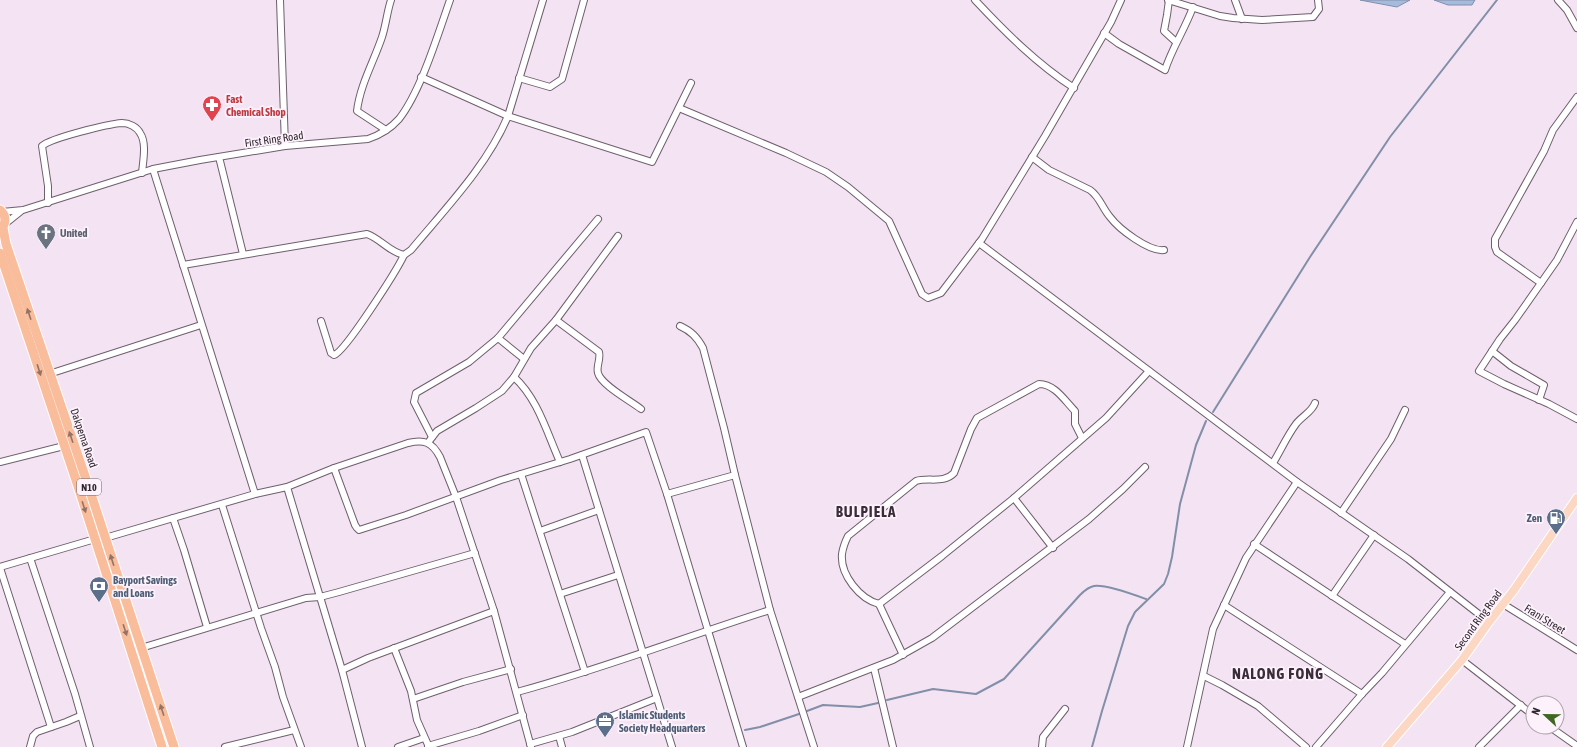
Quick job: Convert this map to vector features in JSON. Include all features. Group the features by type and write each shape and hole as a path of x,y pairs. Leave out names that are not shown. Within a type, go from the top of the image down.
{"highway":[{"name":"N10","path":"1,211 4,216 3,227"},
{"name":"Dakpema Road","path":"3,227 6,244 174,747"},
{"name":"Dakpema Road","path":"0,253 64,446 160,746"}],"main road":[{"name":"Second Ring Road","path":"1387,747 1462,660 1514,590 1577,498"}],"street":[{"path":"280,0 285,146"},
{"path":"386,130 357,111 365,82 382,36 391,0"},
{"name":"First Ring Road","path":"1,211 23,210 153,169 285,146 368,139 386,130 399,118 406,108 421,77 450,0"},
{"path":"321,321 331,353 334,355 338,354 352,337 397,269 404,255 416,244 485,159 501,132 508,116 543,0"},
{"path":"519,78 550,87 562,79 584,0"},
{"path":"975,0 1013,39 1041,64 1074,88"},
{"path":"678,108 786,153 826,172 848,187 888,221 922,294 928,298 940,294 979,243 1074,88 1121,0"},
{"path":"1176,42 1164,31 1168,0 1220,16 1262,20 1312,17 1319,9 1318,0"},
{"path":"1235,0 1242,19"},
{"path":"1558,0 1567,10 1577,28"},
{"path":"1104,33 1119,44 1165,70 1176,42 1187,24 1193,7"},
{"path":"421,77 508,116 652,162 691,83"},
{"path":"1541,283 1497,252 1495,247 1495,239 1544,151 1553,130 1577,97"},
{"path":"48,203 48,186 42,146 63,137 123,123 133,126 143,138 142,173"},
{"path":"219,157 243,254"},
{"path":"1032,157 1049,170 1096,194 1108,216 1136,239 1152,249 1164,250"},
{"path":"153,169 255,494"},
{"name":"First Ring Road","path":"3,227 14,216 23,210"},
{"path":"432,437 414,402 415,395 469,362 498,338 598,219"},
{"path":"1577,222 1557,260 1492,351 1480,371 1577,419"},
{"path":"183,264 367,234 396,254 404,255"},
{"path":"428,443 437,431 502,391 514,377 531,348 556,320 618,236"},
{"path":"979,243 1274,463 1297,482 1374,535 1489,622"},
{"path":"556,320 599,352 600,355 597,368 598,375 603,382 641,409"},
{"path":"49,374 201,325"},
{"path":"680,326 698,338 703,348 770,610 814,747"},
{"path":"498,338 524,359"},
{"path":"1492,351 1511,366 1544,385 1539,400"},
{"path":"879,604 1014,498 1106,418 1149,371"},
{"path":"514,377 527,392 539,412 560,462"},
{"path":"903,654 879,604 869,600 850,582 844,568 842,556 848,536 916,481 923,478 937,480 950,478 954,473 971,429 977,418 1039,384 1051,386 1075,411 1075,424 1082,438"},
{"path":"1274,463 1293,428 1312,409 1315,403"},
{"path":"1341,513 1391,439 1405,410"},
{"path":"334,468 356,528 359,530 646,432 667,494 743,747"},
{"path":"105,538 255,494 287,487 334,468 417,440 428,443 438,452 456,497 494,611 531,745 559,736 657,698"},
{"path":"0,462 64,446"},
{"path":"582,455 642,654 672,747"},
{"path":"798,697 874,668 932,638 1053,548 1089,519 1145,467"},
{"path":"522,474 585,672"},
{"path":"667,494 735,475"},
{"path":"1187,747 1204,676 1213,629 1236,577 1254,544 1297,482"},
{"path":"287,487 342,670 362,747"},
{"path":"1014,498 1053,548"},
{"path":"222,504 294,730 301,747"},
{"path":"540,530 599,510"},
{"path":"173,518 207,627"},
{"path":"1332,596 1374,535"},
{"path":"50,727 0,567 94,539"},
{"path":"1254,544 1405,644"},
{"path":"141,648 256,612 306,598 320,597 475,553"},
{"path":"30,558 75,694 90,747"},
{"path":"560,594 618,575"},
{"path":"1316,747 1382,673 1450,592"},
{"name":"Frani Street","path":"1503,604 1577,650"},
{"path":"1224,605 1362,694"},
{"path":"517,692 642,654 708,630 770,610"},
{"path":"342,670 368,658 494,611"},
{"path":"394,648 413,698 417,720 429,746 479,731 523,715"},
{"path":"1462,660 1525,708"},
{"path":"874,668 893,747"},
{"path":"413,698 510,669"},
{"path":"1204,676 1258,706 1306,747"},
{"path":"1479,747 1521,705"},
{"path":"1042,747 1043,738 1065,709"},
{"path":"30,747 31,739 34,734 80,716"},
{"path":"225,747 237,746 294,730"},
{"path":"1561,735 1577,746"},
{"path":"559,736 562,747"},
{"path":"398,747 424,738"}],"water":[{"path":"1360,0 1410,0 1397,7"},
{"path":"1434,0 1475,0 1472,5 1448,5"}],"waterway":[{"path":"1213,412 1310,257 1390,137 1497,0"},
{"path":"1092,747 1128,626 1135,612 1164,584 1168,574 1180,504 1196,445 1206,421"},
{"path":"887,700 933,689 976,694 1004,679 1080,595 1090,587 1099,586 1120,590 1146,599"},
{"path":"807,711 823,705 860,707 878,703"},
{"path":"745,730 760,727 799,714"}],"place":[{"name":"Fast Chemical Shop","path":"212,122"},
{"name":"United","path":"46,250"},
{"name":"Zen","path":"1556,535"},
{"name":"Bayport Savings and Loans","path":"99,603"},
{"name":"Islamic Students Society Headquarters","path":"605,738"}],"district":[{"name":"BULPIELA","path":"866,511"},
{"name":"NALONG FONG","path":"1278,673"}]}
